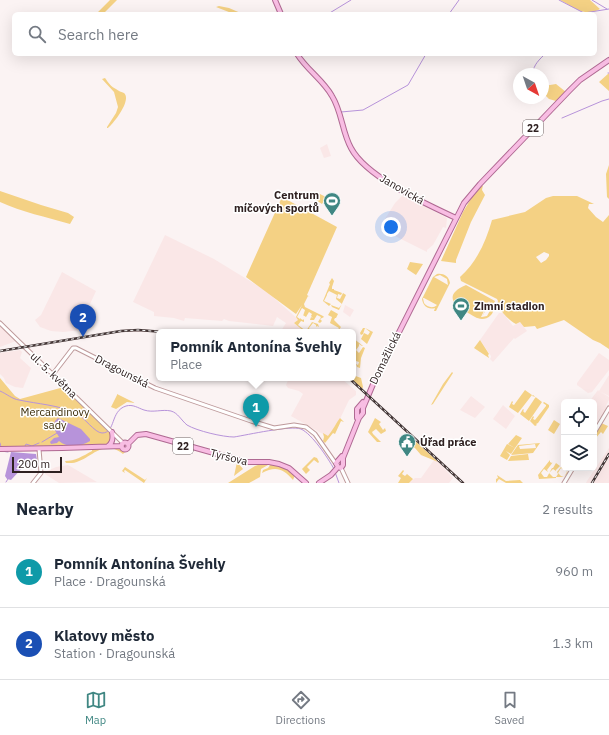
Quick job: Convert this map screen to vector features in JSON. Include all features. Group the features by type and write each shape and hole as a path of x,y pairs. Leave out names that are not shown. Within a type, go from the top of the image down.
{"main road":[{"path":"275,0 279,12"},
{"name":"Janovická","path":"298,56 333,97 346,138 353,152 363,164 390,183 456,218"},
{"name":"22","path":"456,218 464,203 480,184 568,92 580,80 609,60"},
{"name":"Domažlická","path":"338,466 343,458 360,411 456,218"},
{"path":"108,446 112,442 111,432"},
{"name":"Tyršova","path":"124,444 137,436 146,434 246,462 268,462 279,464 290,468 306,483"},
{"path":"0,448 39,449 124,444"},
{"path":"319,483 338,466"}],"street":[{"name":"ul. 5. května","path":"0,323 124,444"},
{"name":"Dragounská","path":"53,374 74,348 155,388 270,427 300,425 310,429 316,434 338,466"},
{"path":"597,428 609,408"},
{"path":"33,483 41,473 39,449"},
{"path":"338,466 348,483"},
{"path":"564,483 571,471"}],"shaded area":[{"path":"327,144 331,156 324,158 320,148"},
{"path":"402,196 447,218 446,228 443,227 433,245 427,250 427,252 381,229 383,222 395,203"},
{"path":"165,235 214,259 266,291 299,320 294,323 301,329 282,329 286,323 277,317 273,326 229,321 224,319 222,321 185,318 184,321 174,318 154,316 154,312 133,302"},
{"path":"62,272 96,291 84,317 84,324 81,330 63,332 51,331 40,327 35,320 41,315"},
{"path":"345,305 354,310 350,317 343,312"},
{"path":"499,313 503,313 513,326 520,322 527,331 515,339 514,338 493,362 490,359 491,356 480,340"},
{"path":"0,326 16,341 0,347"},
{"path":"138,329 156,330 156,332 121,332 0,352 0,350 120,330"},
{"path":"20,350 22,352 20,358 31,368 23,388 15,387 6,383 0,374 0,353"},
{"path":"599,353 609,360 609,370 592,392 588,393 577,385 577,383"},
{"path":"609,375 609,396 601,392 609,397 609,400 602,418 600,417 597,422 597,399 591,399 598,390 599,391"},
{"path":"288,381 344,381 356,391 356,395 349,400 339,421 328,437 291,416 303,394 299,391 288,388 286,385"},
{"path":"351,381 353,381 465,483 461,483 441,465 453,478 449,483 409,483 415,478 421,478 434,460 437,461"},
{"path":"471,396 485,407 475,418 460,410"},
{"path":"503,405 515,416 506,429 493,419"},
{"path":"58,418 81,429 90,441 82,445 74,446 66,445 59,441 51,444 50,442 54,438 59,437 53,427"},
{"path":"609,448 609,483 586,483 594,471 597,471 597,466"},
{"path":"11,452 36,454 37,460 24,466 11,480 7,479 5,476"},
{"path":"68,465 97,482 59,483 45,474 45,472 56,467"}],"green space":[{"path":"110,0 117,0 105,12 98,12"},
{"path":"560,0 590,0 600,9 585,12"},
{"path":"219,6 229,8 238,12 229,12 216,7"},
{"path":"609,73 609,91 599,82"},
{"path":"105,78 113,87 124,93 126,96 124,106 108,128 107,127 118,107 114,92 102,79"},
{"path":"556,84 566,92 556,101 549,99 549,85"},
{"path":"609,165 609,199 607,197 606,174"},
{"path":"483,185 482,190 485,195 471,222 456,263 441,261 463,212 472,197"},
{"path":"0,191 68,213 74,217 70,224 17,209 0,202"},
{"path":"316,192 326,197 322,204 313,198"},
{"path":"553,196 577,196 594,204 589,204 588,208 603,222 609,215 609,349 564,320 537,329 535,326 524,327 520,322 516,324 501,311 497,305 497,299 461,281 460,277 471,265 480,251 492,220 525,212 546,198","holes":["544,252 549,254 546,260 541,263 536,257"]},
{"path":"282,197 337,227 307,295 310,297 308,296 304,304 305,307 324,317 320,319 322,321 320,323 318,322 321,317 317,315 314,320 310,320 311,317 313,318 311,316 312,314 309,312 306,317 303,315 305,310 302,308 297,317 303,320 304,319 304,322 301,321 298,325 303,329 301,329 294,323 298,320 296,317 302,305 296,314 246,277"},
{"path":"330,198 338,203 333,211 325,206"},
{"path":"410,262 423,264 416,275 407,269"},
{"path":"437,274 441,274 448,278 450,283 436,311 434,311 435,308 426,307 423,304 422,299 433,277","holes":["440,275 447,279 448,285 434,277","424,298 437,305 434,307 427,306 424,303"]},
{"path":"332,278 334,281 332,289 342,293 341,295 338,294 337,298 340,299 343,293 346,295 342,304 336,299 337,295 329,291 324,301 331,304 329,306 323,301"},
{"path":"466,285 495,301 490,316 483,319 476,318 462,310 454,303 453,295 459,288","holes":["489,301 492,307 487,316 481,317"]},
{"path":"331,305 339,308 341,305 339,310"},
{"path":"331,310 338,314 334,320 341,327 340,329 330,323 332,317 328,315"},
{"path":"312,322 318,324 319,327 316,327 313,323 307,329"},
{"path":"363,328 365,328 363,334 361,335 360,333"},
{"path":"365,328 373,332 367,344 361,339 364,333 368,335 370,332"},
{"path":"356,340 363,346 359,344 356,350"},
{"path":"480,340 489,354 489,358 474,348"},
{"path":"363,347 365,348 361,358 360,368 357,367 356,364 358,365 359,362 356,361 356,350 359,353"},
{"path":"452,372 453,373 431,405 443,384"},
{"path":"356,376 361,378 362,389 353,381 356,381"},
{"name":"Mercandinovy sady","path":"0,378 15,396 20,399 64,387 111,433 110,444 77,447 0,447"},
{"path":"525,390 532,395 518,413 509,407 512,401 512,404 514,405"},
{"path":"117,395 135,403 127,402 116,409 111,407"},
{"path":"536,397 542,402 529,421 520,414 523,409 525,413"},
{"path":"544,402 549,405 549,407 535,426 530,421 533,416 533,419 535,420 546,406 543,403"},
{"path":"340,418 344,422 341,421 335,434 333,433 325,443 323,441 323,433 328,436"},
{"path":"375,418 381,422 379,424 383,430 385,428 386,431 381,434 376,429 372,432 381,442 377,442 368,432"},
{"path":"554,420 560,424 554,434 548,430"},
{"path":"601,423 608,426 603,434 601,432 597,437 597,430"},
{"path":"516,435 522,438 515,448 508,444"},
{"path":"412,438 438,462 421,455 415,448 408,445"},
{"path":"540,443 533,453 511,455 518,445","holes":["535,444 536,448 520,449 519,446"]},
{"path":"507,444 515,448 511,454 506,451 510,455 507,460 500,456"},
{"path":"119,447 123,450 129,451 126,451 123,454 116,449 102,449 72,463 66,463 65,461 79,458 92,451 92,449"},
{"path":"528,454 529,460 508,461 511,456"},
{"path":"314,457 317,458 319,462 318,463 314,460 307,467 310,470 306,474 302,469"},
{"path":"550,460 550,462 553,462 547,470 548,472 544,469 541,473 544,477 547,477 549,473 556,478 539,479 538,475"},
{"path":"237,462 243,469 234,476"},
{"path":"556,463 560,466 556,471 553,469 550,472"},
{"path":"261,464 268,465 261,469 260,477 249,483 228,483 255,466"},
{"path":"271,464 284,468 295,475 293,480 279,469 271,469 262,473 263,470 268,468"},
{"path":"125,467 145,480 147,478 144,483 125,470 125,473 122,471"},
{"path":"561,467 558,473 564,477 556,477 558,474 557,472"},
{"path":"403,470 404,471 402,474 405,476 407,474 413,479 409,483 398,483 401,478 398,476"},
{"path":"497,475 506,481 520,480 523,483 506,483 499,479 496,483 496,479 498,478"}],"waterway":[{"path":"331,12 351,0"},
{"path":"450,12 459,0"},
{"path":"559,0 582,12"},
{"path":"592,0 607,9"},
{"path":"590,12 609,9"},
{"path":"341,112 363,110 408,85 425,56"},
{"path":"534,68 543,56"},
{"path":"562,118 609,99"},
{"path":"0,391 12,398 69,410 76,413 96,430 102,433 106,432 112,426 117,412 126,406 133,406 147,411 171,411 176,413 187,425 191,427 223,436 234,437 288,428 301,429 315,441 334,469"},
{"path":"42,442 57,433"},
{"path":"0,443 1,447"},
{"path":"25,446 26,444 32,446 39,443"},
{"path":"1,451 8,452"},
{"path":"335,472 339,483"}],"railway":[{"path":"0,351 121,331 156,331"},
{"path":"352,381 463,483"},
{"path":"592,483 609,454"}],"place":[{"name":"Centrum míčových sportů","path":"332,216"},
{"name":"Zimní stadion","path":"461,321"},
{"name":"Klatovy město","path":"83,337"},
{"name":"Pomník Antonína Švehly","path":"256,427"},
{"name":"Úřad práce","path":"407,457"}]}
